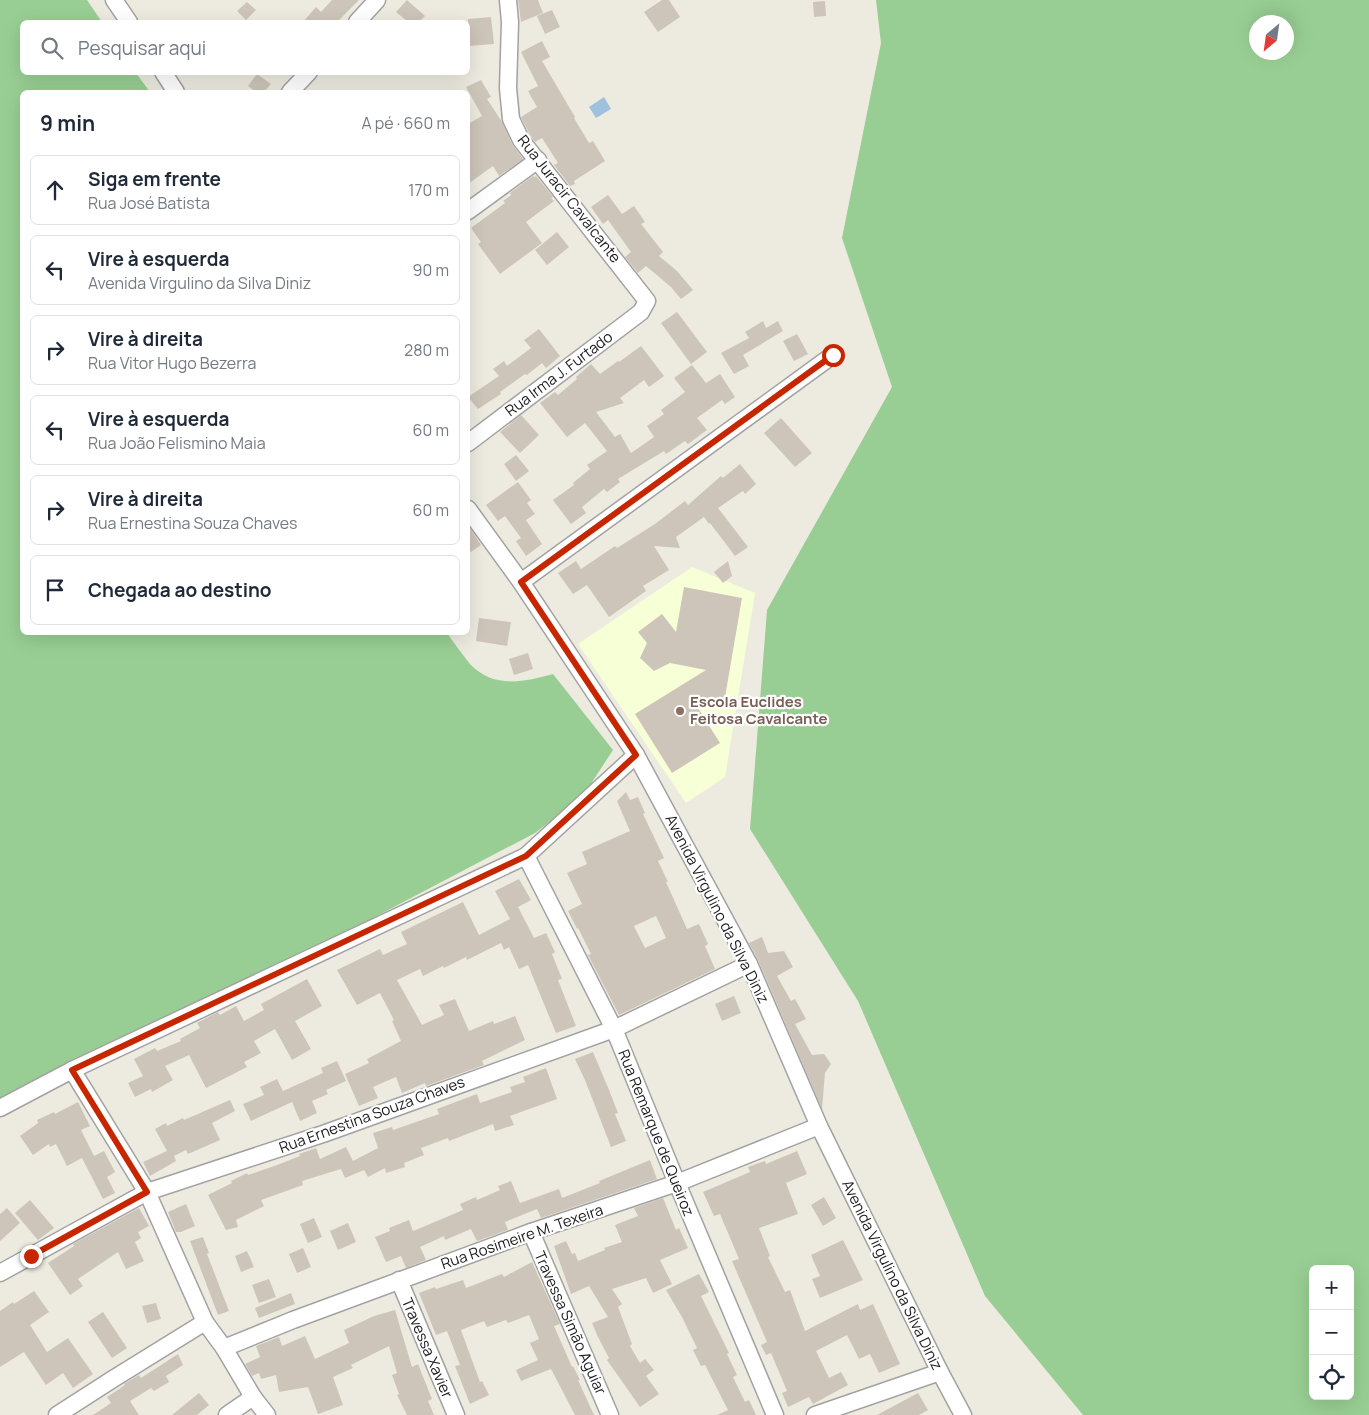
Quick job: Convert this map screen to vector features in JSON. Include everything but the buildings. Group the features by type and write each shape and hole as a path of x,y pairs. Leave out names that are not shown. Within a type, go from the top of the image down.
{"street":[{"path":"114,0 128,20"},
{"path":"359,20 377,0"},
{"name":"Rua Juracir Cavalcante","path":"508,0 510,22 508,88 511,119 521,140 647,301"},
{"path":"165,75 175,90"},
{"path":"292,90 306,75"},
{"path":"470,210 538,160"},
{"name":"Rua Irma J. Furtado","path":"470,441 641,312 647,301"},
{"path":"521,582 833,355"},
{"name":"Avenida Virgulino da Silva Diniz","path":"470,512 521,582 636,755 749,964 819,1126 940,1372 964,1415"},
{"path":"0,1108 72,1070 526,856 636,755"},
{"name":"Rua Remarque de Queiroz","path":"526,856 614,1028 775,1415"},
{"name":"Rua Ernestina Souza Chaves","path":"0,1273 147,1192 323,1134 614,1028 749,964"},
{"path":"72,1070 147,1192 205,1322 224,1348 253,1397 267,1415"},
{"name":"Rua Rosimeire M. Texeira","path":"224,1348 399,1280 530,1232 677,1183 819,1126"},
{"name":"Travessa Simão Aguiar","path":"530,1232 610,1415"},
{"name":"Travessa Xavier","path":"399,1280 456,1415"},
{"path":"57,1415 205,1322"},
{"path":"815,1415 940,1372"},
{"path":"227,1415 253,1397"}],"shaded area":[{"name":"Escola Euclides Feitosa Cavalcante","path":"692,567 755,593 725,777 686,803 578,644"}],"green space":[{"path":"0,0 87,0 101,20 20,20 20,75 137,75 149,90 20,90 20,635 448,635 470,664 479,672 489,677 499,680 520,681 553,674 613,750 583,796 535,833 272,971 0,1100"},
{"path":"876,0 1369,0 1369,1415 1083,1415 985,1296 858,1001 750,829 767,610 892,387 842,238 881,43"}],"water":[{"path":"604,97 611,109 596,118 589,107"}],"place":[{"name":"Escola Euclides Feitosa Cavalcante","path":"680,711"}],"route":[{"path":"31,1256 147,1192 72,1070 526,856 636,755 521,582 833,355"}]}
